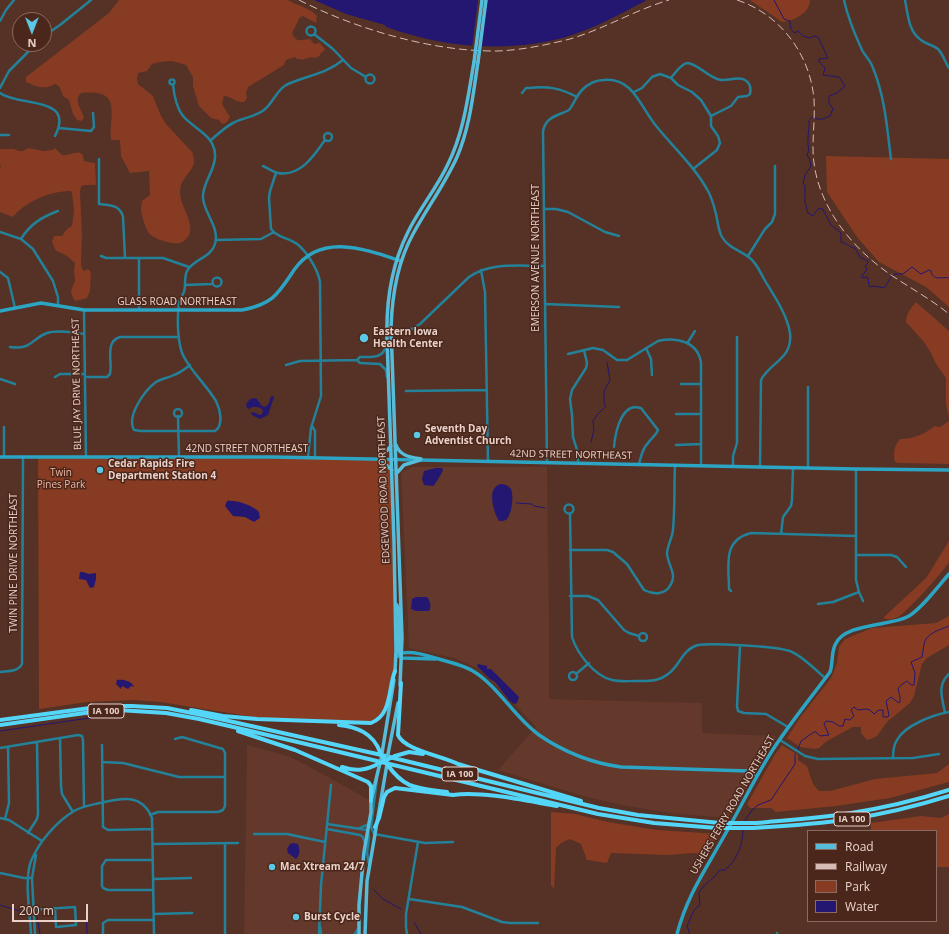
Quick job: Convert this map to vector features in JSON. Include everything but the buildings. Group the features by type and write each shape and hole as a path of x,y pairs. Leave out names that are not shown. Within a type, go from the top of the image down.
{"highway":[{"path":"293,721 364,724 378,721 385,713 395,671"},
{"path":"401,683 399,737 411,746 458,764"},
{"path":"132,706 168,706 233,717 339,725 355,728 361,730 377,745 384,764 400,780 412,786 462,794 512,799 598,814"},
{"name":"IA 100","path":"0,720 92,707 132,706 167,708 377,754 620,812 652,817 720,823 756,823 857,812 910,801 949,790"},
{"name":"IA 100","path":"0,725 92,712 118,710 166,713 211,722 598,814 654,823 717,828 753,828 812,824 852,819 901,809 949,796"},
{"path":"211,722 354,770 364,770 384,764 395,756 408,752 418,752 620,812"},
{"path":"321,760 368,782 371,786 372,801"},
{"path":"375,827 379,818 384,797 387,792 396,788 453,795 462,794"}],"main road":[{"path":"476,62 482,0"},
{"path":"476,62 486,0"},
{"name":"EDGEWOOD ROAD NORTHEAST","path":"381,754 391,707 395,671 399,654 396,474 391,446 386,338 388,295 396,259 408,232 432,194 456,145 464,117 476,62"},
{"name":"EDGEWOOD ROAD NORTHEAST","path":"359,934 365,844 372,801 377,776 388,754 397,712 401,683 402,658 399,654 395,594 392,470 395,442 392,311 395,283 401,261 412,235 448,176 461,146 471,107 476,62"},
{"path":"430,206 432,194"},
{"path":"395,442 398,450 405,456 421,460"},
{"path":"391,446 379,459 392,470"},
{"path":"396,474 404,464 421,460"},
{"name":"EDGEWOOD ROAD NORTHEAST","path":"365,934 366,894 369,865 384,764"}],"street":[{"path":"0,21 14,0"},
{"path":"52,30 91,0"},
{"path":"844,0 859,42 873,66 880,87 884,106 890,159"},
{"path":"905,0 909,22 914,33 923,41 936,47 949,68"},
{"path":"314,34 333,49 342,60 366,77"},
{"path":"0,88 14,66 28,52"},
{"path":"211,140 235,122 258,114 265,109 273,97 284,87 335,67 342,60"},
{"path":"671,78 682,66 687,63 719,80 746,80 751,90 750,94 747,96 738,97 731,106 711,116"},
{"path":"693,169 714,153 719,146 719,140 711,126 711,116 698,96 671,78 665,75 656,75 652,77 642,88 634,92 653,123 693,169 708,191 713,203 722,238 732,248 748,256 754,263 779,303 786,319 790,334 790,344 785,355 782,359 769,368 761,380 760,467"},
{"name":"EMERSON AVENUE NORTHEAST","path":"547,462 544,304 544,125 551,118 569,110 586,86 597,81 610,80 620,82 634,92"},
{"path":"173,84 175,98 181,112 211,140 214,147 214,167 204,189 203,196 204,204 213,226 216,240 215,245 208,254 189,267 186,273 185,285 179,303 179,337 181,350 184,357 190,365 216,401 220,424 218,429 215,431 134,430 132,426 132,416 134,410 151,386 158,381 183,371 190,365"},
{"path":"522,93 529,88 553,88 565,91 577,97"},
{"path":"0,93 11,99 48,105 54,109 59,118 59,128 55,136"},
{"path":"59,128 91,131 94,127 93,113"},
{"path":"0,135 10,135"},
{"path":"263,166 276,173 295,171 312,159 326,140"},
{"path":"99,159 99,204 110,205 122,212 125,258"},
{"path":"748,256 775,214 775,166"},
{"path":"276,173 269,198 270,224 274,232 279,236 296,243 316,269 320,282 321,396 309,434 308,457"},
{"path":"544,210 556,209 568,212 605,232 619,236"},
{"path":"21,239 33,224 58,211"},
{"path":"0,232 21,239 33,249 53,281 57,293 58,305"},
{"path":"216,240 261,239 274,232"},
{"name":"GLASS ROAD NORTHEAST","path":"0,311 41,304 58,305 84,310 242,310 266,302 277,294 297,266 307,256 327,247 345,246 401,261"},
{"path":"101,256 106,258 164,258 189,267"},
{"path":"138,258 139,310"},
{"path":"402,335 420,324 469,277 481,270 492,267 544,266"},
{"path":"481,270 485,292 488,461"},
{"path":"0,272 8,278 15,309"},
{"path":"185,285 212,284"},
{"path":"544,304 619,307"},
{"name":"BLUE JAY DRIVE NORTHEAST","path":"84,310 86,457"},
{"path":"688,342 694,330"},
{"path":"10,347 18,348 26,346 34,343 41,336 54,332 84,334"},
{"path":"85,377 107,377 110,374 110,346 115,339 120,337 179,337"},
{"path":"733,466 733,456 737,443 737,337"},
{"path":"357,360 360,357 375,356 383,353 386,338"},
{"path":"568,354 598,348 617,360 622,361 631,358 658,341 672,340 688,342 697,350 700,357 701,465"},
{"path":"646,348 651,359 652,375"},
{"path":"578,463 578,453 573,437 570,399 572,390 586,368 587,363 584,350"},
{"path":"286,365 300,361 357,360 360,363 380,364 386,370 388,378"},
{"path":"55,377 60,374 85,374"},
{"path":"0,379 15,384"},
{"path":"681,384 701,384"},
{"path":"808,387 808,468"},
{"path":"406,391 486,390"},
{"path":"614,447 620,421 629,409 635,407 641,408 658,430 656,435 643,450 639,464"},
{"path":"676,414 701,414"},
{"path":"178,416 179,457"},
{"path":"312,426 315,431 315,457"},
{"path":"2,457 4,427"},
{"path":"676,444 701,444"},
{"name":"42ND STREET NORTHEAST","path":"2,457 315,457 949,470"},
{"name":"TWIN PINE DRIVE NORTHEAST","path":"0,672 19,668 22,664 23,457"},
{"path":"570,550 607,550 613,552 632,569 644,590 656,593 665,591 672,583 673,575 667,556 668,546 673,530 675,465"},
{"path":"781,534 783,517 791,506 793,468"},
{"path":"856,469 856,580 863,601"},
{"path":"570,514 570,596 572,637 577,649 600,674 610,680 657,680 670,673 682,656 693,647 708,644 780,649 793,652 825,678"},
{"path":"731,591 729,589 729,556 731,546 735,541 744,535 751,533 765,533 856,536"},
{"path":"856,555 892,555 897,557 906,567"},
{"name":"USHERS FERRY ROAD NORTHEAST","path":"677,934 692,892 757,775 798,712 831,669 834,649 838,640 866,626 907,617 929,597 949,574"},
{"path":"818,604 832,602 859,592"},
{"path":"570,596 588,596 598,600 624,630 638,636"},
{"path":"740,646 738,711 744,713 766,714 788,727"},
{"path":"399,654 402,658 438,659"},
{"path":"399,654 427,656 459,664 473,672 487,683 534,731 560,748 580,757 621,767 748,771 757,775"},
{"path":"576,674 589,663"},
{"path":"945,712 941,686 942,681 949,674"},
{"path":"893,758 894,745 901,734 927,718 949,712"},
{"path":"0,748 80,735 83,740 84,807"},
{"path":"150,815 158,812 218,812 223,810 226,804 225,753 223,749 182,737 175,739"},
{"path":"60,738 62,794 73,812"},
{"path":"780,740 799,753 812,758 920,758 939,754"},
{"path":"28,833 37,819 38,814 37,742"},
{"path":"102,745 102,825 108,830 153,829"},
{"path":"4,819 9,803 8,747"},
{"path":"102,762 123,763 179,777 225,777"},
{"path":"377,776 371,827 374,834 418,842 454,842"},
{"path":"320,934 321,885 331,785"},
{"path":"30,934 28,878 30,865 42,841 54,828 73,812 84,807 119,798 130,799 142,804 150,815 153,829 154,934"},
{"path":"0,818 42,841"},
{"path":"327,824 368,830 369,838 367,853 369,865"},
{"path":"358,828 369,824"},
{"path":"327,829 360,835 363,837 365,844"},
{"path":"254,834 287,834 326,842"},
{"path":"407,934 405,921 418,842"},
{"path":"225,843 225,934"},
{"path":"153,844 238,843"},
{"path":"35,934 32,878 36,852"},
{"path":"153,860 108,860 103,864 102,874 102,886 105,890 153,890"},
{"path":"0,873 32,878"},
{"path":"153,879 191,878"},
{"path":"409,899 462,907 502,922 538,923"},
{"path":"30,910 55,908 76,907 76,925 58,927 56,925 55,908"},
{"path":"154,914 192,913"},
{"path":"103,934 103,924 108,920 154,920"},
{"path":"354,934 359,926"}],"shaded area":[{"path":"413,467 547,467 549,699 702,703 702,733 776,736 728,818 678,814 626,806 583,796 498,770 536,727 479,669 454,658 409,648 401,472"},
{"path":"247,745 288,756 371,801 359,905 359,934 244,934"}],"green space":[{"path":"119,0 288,0 311,11 317,16 316,23 303,16 300,17 292,33 297,40 310,39 314,44 320,43 325,49 320,56 301,60 295,57 286,60 284,65 248,87 246,93 247,98 244,102 224,96 222,104 230,117 226,123 222,124 219,120 211,118 199,106 193,86 193,77 186,65 172,61 160,62 152,64 147,71 138,73 138,84 153,96 161,116 167,125 192,152 194,157 193,166 183,181 180,191 190,224 190,230 189,235 180,243 173,243 159,239 151,235 146,229 141,209 142,201 150,195 149,171 130,173 121,156 120,140 111,140 112,112 111,104 108,99 103,95 94,93 81,93 78,102 84,118 81,121 77,120 73,114 69,100 63,96 59,86 55,84 48,87 40,87 26,82 26,77 109,13"},
{"path":"750,0 810,0 807,9 800,16 782,22"},
{"path":"29,148 43,151 53,150 55,148 62,155 79,153 83,156 84,161 95,163 96,184 81,186 80,192 82,234 81,265 84,271 88,269 91,272 90,291 87,298 76,301 73,298 71,291 75,281 75,263 67,256 58,252 52,241 54,236 62,236 67,229 72,226 74,211 71,191 63,191 39,198 18,211 13,217 0,212 0,149 14,149 23,151"},
{"path":"826,156 949,159 949,307 926,287 879,262 857,237 827,192"},
{"path":"916,302 949,331 949,418 946,404 946,378 936,364 924,342 906,322 908,314"},
{"path":"949,421 949,464 895,462 894,450 900,439 919,436 935,426 940,427"},
{"name":"Twin Pines Park","path":"38,457 391,459 395,671 385,713 371,723 254,717 160,702 134,700 87,702 39,709"},
{"path":"949,541 949,562 940,574 902,614 892,619 883,618 926,578"},
{"path":"949,616 949,645 927,658 922,664 914,696 910,703 887,722 877,736 867,740 861,733 861,727 853,727 827,741 819,748 814,749 800,747 787,738 799,719 831,678 837,663 839,647 845,639 872,628 936,623"},
{"path":"782,745 798,755 798,760 807,766 813,784 819,791 830,791 875,779 937,773 949,764 949,782 890,798 836,806 776,812 771,808 750,808 747,804 774,756"},
{"path":"551,812 575,814 608,822 657,830 719,834 704,856 695,853 667,855 611,853 607,863 587,860 581,844 570,839 561,843 556,848 554,889 551,885"},
{"path":"949,814 949,867 937,867 937,830 871,830 871,823 921,816 941,818"}],"water":[{"path":"314,0 646,0 599,24 563,38 529,44 487,46 447,43 406,34 386,27 385,25 346,14"},
{"path":"271,396 274,397 268,415 260,419 252,415 251,413 253,412 260,415 263,411 257,407 247,408 246,404 250,399 256,398 262,406 266,407"},
{"path":"442,468 443,470 435,484 433,486 424,485 422,479 424,471"},
{"path":"500,484 509,487 512,492 510,514 506,520 502,521 499,521 496,515 492,498 493,490"},
{"path":"227,501 239,502 252,507 259,512 260,518 254,522 245,517 233,516 225,506"},
{"path":"80,572 89,574 96,573 94,587 90,588 86,580 79,579"},
{"path":"416,597 427,597 430,604 429,611 416,611 411,609 412,599"},
{"path":"478,664 487,666 487,669 491,669 519,697 517,703 514,704 510,701 495,682 477,666"},
{"path":"117,680 127,681 134,687 131,686 128,689 122,686 121,689 116,684"},
{"path":"290,844 298,844 299,848 299,854 296,859 288,853 287,849"}],"pier":[{"path":"478,0 487,0 481,49 472,48"}],"waterway":[{"path":"774,0 784,19 790,21 793,32 795,33 798,31 803,36 809,38 815,36 818,37 828,58 819,59 819,62 825,68 823,75 839,77 845,86 837,93 829,96 829,103 833,109 830,116 821,119 812,117 809,120 809,149 807,156 809,157 811,166 805,175 803,183 805,186 805,202 808,213 813,216 818,209 822,208 831,225 841,233 841,242 855,248 860,257 868,261 865,266 867,269 862,278 868,278 870,287 874,286 884,288 893,275 903,274 912,267 921,274 929,270 936,278 949,278"},
{"path":"591,442 594,430 593,421 606,406 604,403 604,391 610,380 607,362"},
{"path":"516,503 532,504 534,506 545,508"},
{"path":"798,749 801,741 814,732 820,736 829,735 824,724 826,721 843,726 845,719 850,720 854,716 851,710 854,707 858,710 870,710 874,714 879,710 883,710 883,717 888,717 889,715 886,701 891,697 899,703 900,697 898,688 907,681 911,685 914,685 915,673 911,662 922,657 925,640 927,637 934,632 949,626"},
{"path":"0,731 89,718"},
{"path":"744,822 752,810 758,805 771,800 795,764 795,754"},
{"path":"690,934 687,926 694,910 700,905 699,892 720,870 725,870 733,862 742,841 743,829"},
{"path":"373,889 383,899 401,909"},
{"path":"86,904 87,934"},
{"path":"0,905 26,913"},
{"path":"37,917 40,934"},
{"path":"414,922 421,934"}],"railway":[{"path":"299,0 321,11 396,37 448,48 498,51 516,50 570,39 669,0"},
{"path":"737,0 752,6 767,15 779,26 790,38 806,67 811,82 814,99 814,166 825,201 840,226 853,242 877,264 949,314"}],"place":[{"name":"Eastern Iowa Health Center","path":"364,338"},
{"name":"Seventh Day Adventist Church","path":"417,435"},
{"name":"Cedar Rapids Fire Department Station 4","path":"100,470"},
{"name":"Mac Xtream 24/7","path":"272,867"},
{"name":"Burst Cycle","path":"296,917"}]}
